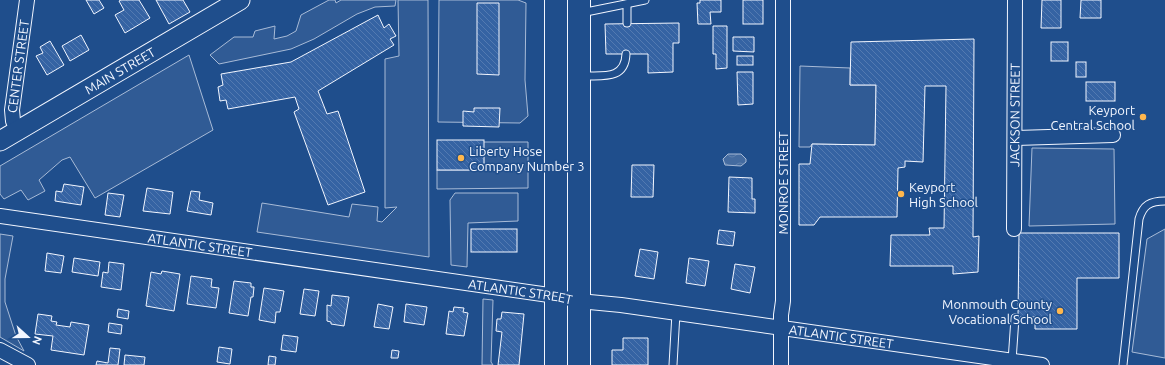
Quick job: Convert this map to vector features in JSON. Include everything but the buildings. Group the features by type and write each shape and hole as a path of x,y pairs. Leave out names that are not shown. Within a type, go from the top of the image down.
{"highway":[{"path":"556,0 556,365"},
{"path":"579,6 579,365"}],"main road":[{"name":"MAIN STREET","path":"0,141 240,0"}],"street":[{"name":"CENTER STREET","path":"17,131 13,121 12,110 27,0"},
{"name":"MONROE STREET","path":"781,365 783,301 783,0"},
{"name":"JACKSON STREET","path":"1014,229 1015,0"},
{"path":"1015,138 1112,136"},
{"name":"ATLANTIC STREET","path":"0,216 556,296 579,301 676,313 1042,365"},
{"path":"0,350 28,365"}],"lane":[{"path":"579,6 627,4 645,0"},
{"path":"627,4 627,24"},
{"path":"579,76 617,74 622,70 626,63 626,54"},
{"path":"1123,365 1139,219 1146,205 1154,201 1165,201"},
{"path":"673,365 676,313"},
{"path":"1014,362 1015,318"}],"shaded area":[{"path":"329,0 335,0 336,3 341,0 396,0 395,6 375,7 357,14 314,39 291,49 219,64 210,55 234,37 253,37 255,31 275,26 274,39 287,36 296,31 301,15"},
{"path":"398,0 428,0 429,257 257,232 262,203 349,217 352,204 378,207 377,221 382,222 397,207 385,208 385,59 399,56"},
{"path":"439,0 518,0 526,3 525,80 528,116 520,123 438,122"},
{"path":"189,55 213,130 95,198 70,157 62,160 39,180 45,191 28,200 21,190 4,199 0,194 0,166"},
{"path":"800,66 850,68 850,85 876,85 875,145 812,144 810,147 799,147"},
{"path":"483,142 528,142 528,188 437,189 437,170 484,170"},
{"path":"1032,148 1114,149 1115,224 1029,226"},
{"path":"455,193 518,193 518,221 468,223 467,267 451,265 450,200"},
{"path":"1165,229 1165,358 1132,352 1147,239"},
{"path":"0,234 13,236 5,279 5,302 16,336 24,351 0,337"},
{"path":"483,299 493,300 491,362 493,365 482,365"}],"water":[{"path":"728,154 741,154 746,159 746,162 741,166 725,165 723,159"}],"place":[{"name":"Keyport Central School","path":"1143,117"},
{"name":"Liberty Hose Company Number 3","path":"461,158"},
{"name":"Keyport High School","path":"901,194"},
{"name":"Monmouth County Vocational School","path":"1060,311"}]}
